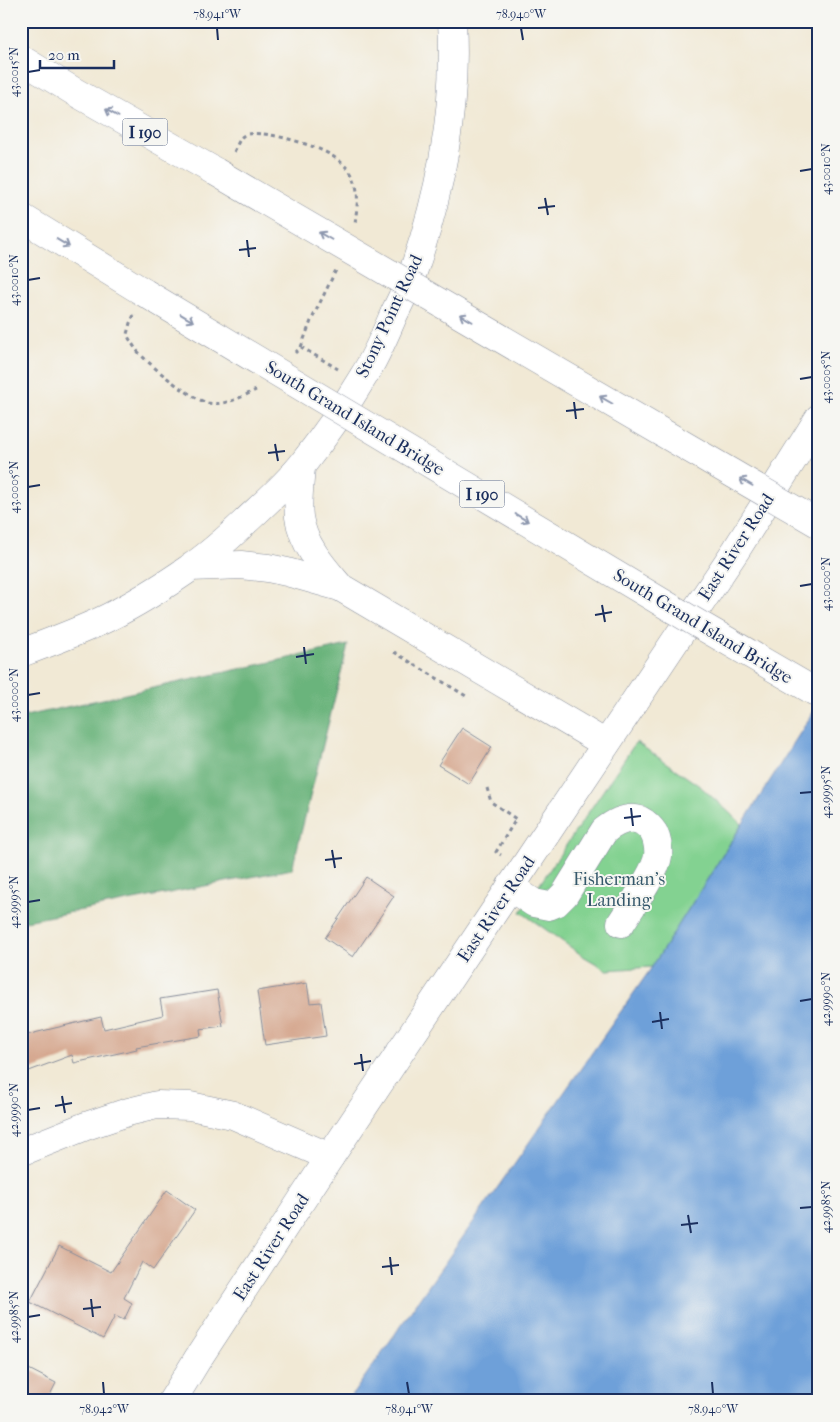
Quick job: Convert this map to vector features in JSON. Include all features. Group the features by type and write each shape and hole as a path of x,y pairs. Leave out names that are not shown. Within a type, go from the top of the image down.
{"main road":[{"name":"Stony Point Road","path":"21,653 66,637 109,617 145,597 191,567 222,543 301,466 364,376 387,330 415,265 428,228 441,173 447,135 452,71 452,21"},
{"name":"I 190","path":"21,59 819,524"},
{"name":"South Grand Island Bridge","path":"21,218 688,618 819,694"},
{"name":"East River Road","path":"172,1401 330,1157 736,550 819,418"},
{"path":"301,466 299,517 302,531 321,565 340,587"},
{"path":"191,567 241,566 268,568 340,587 606,744"},
{"path":"510,887 534,903 548,906 556,903 565,894 604,830 612,824 625,820 639,820 649,826 655,835 658,855 654,868 621,923"},
{"path":"21,1152 86,1126 120,1115 156,1106 190,1106 233,1115 330,1157"}],"path":[{"path":"340,371 344,365"},
{"path":"391,650 466,696"},
{"path":"487,788 491,802 516,819 496,852 503,856"}],"green space":[{"path":"348,645 292,869 21,922 21,717"},
{"name":"Fisherman's Landing","path":"636,742 701,787 742,824 652,967 607,970 583,956 521,912"}],"water":[{"path":"819,703 819,1401 348,1401 652,967"}],"building":[{"path":"462,728 492,747 469,784 438,765"},
{"path":"366,877 394,896 353,957 325,938"},
{"path":"307,983 310,1003 321,1002 326,1036 265,1045 257,991"},
{"path":"217,990 223,1026 200,1029 201,1036 136,1047 137,1049 74,1063 72,1055 21,1074 21,1037 101,1017 104,1029 163,1015 160,999"},
{"path":"167,1190 195,1210 153,1270 142,1262 124,1298 132,1303 124,1320 115,1316 103,1339 30,1302 59,1246 111,1272"},
{"path":"21,1365 56,1383 47,1401 21,1401"}]}
